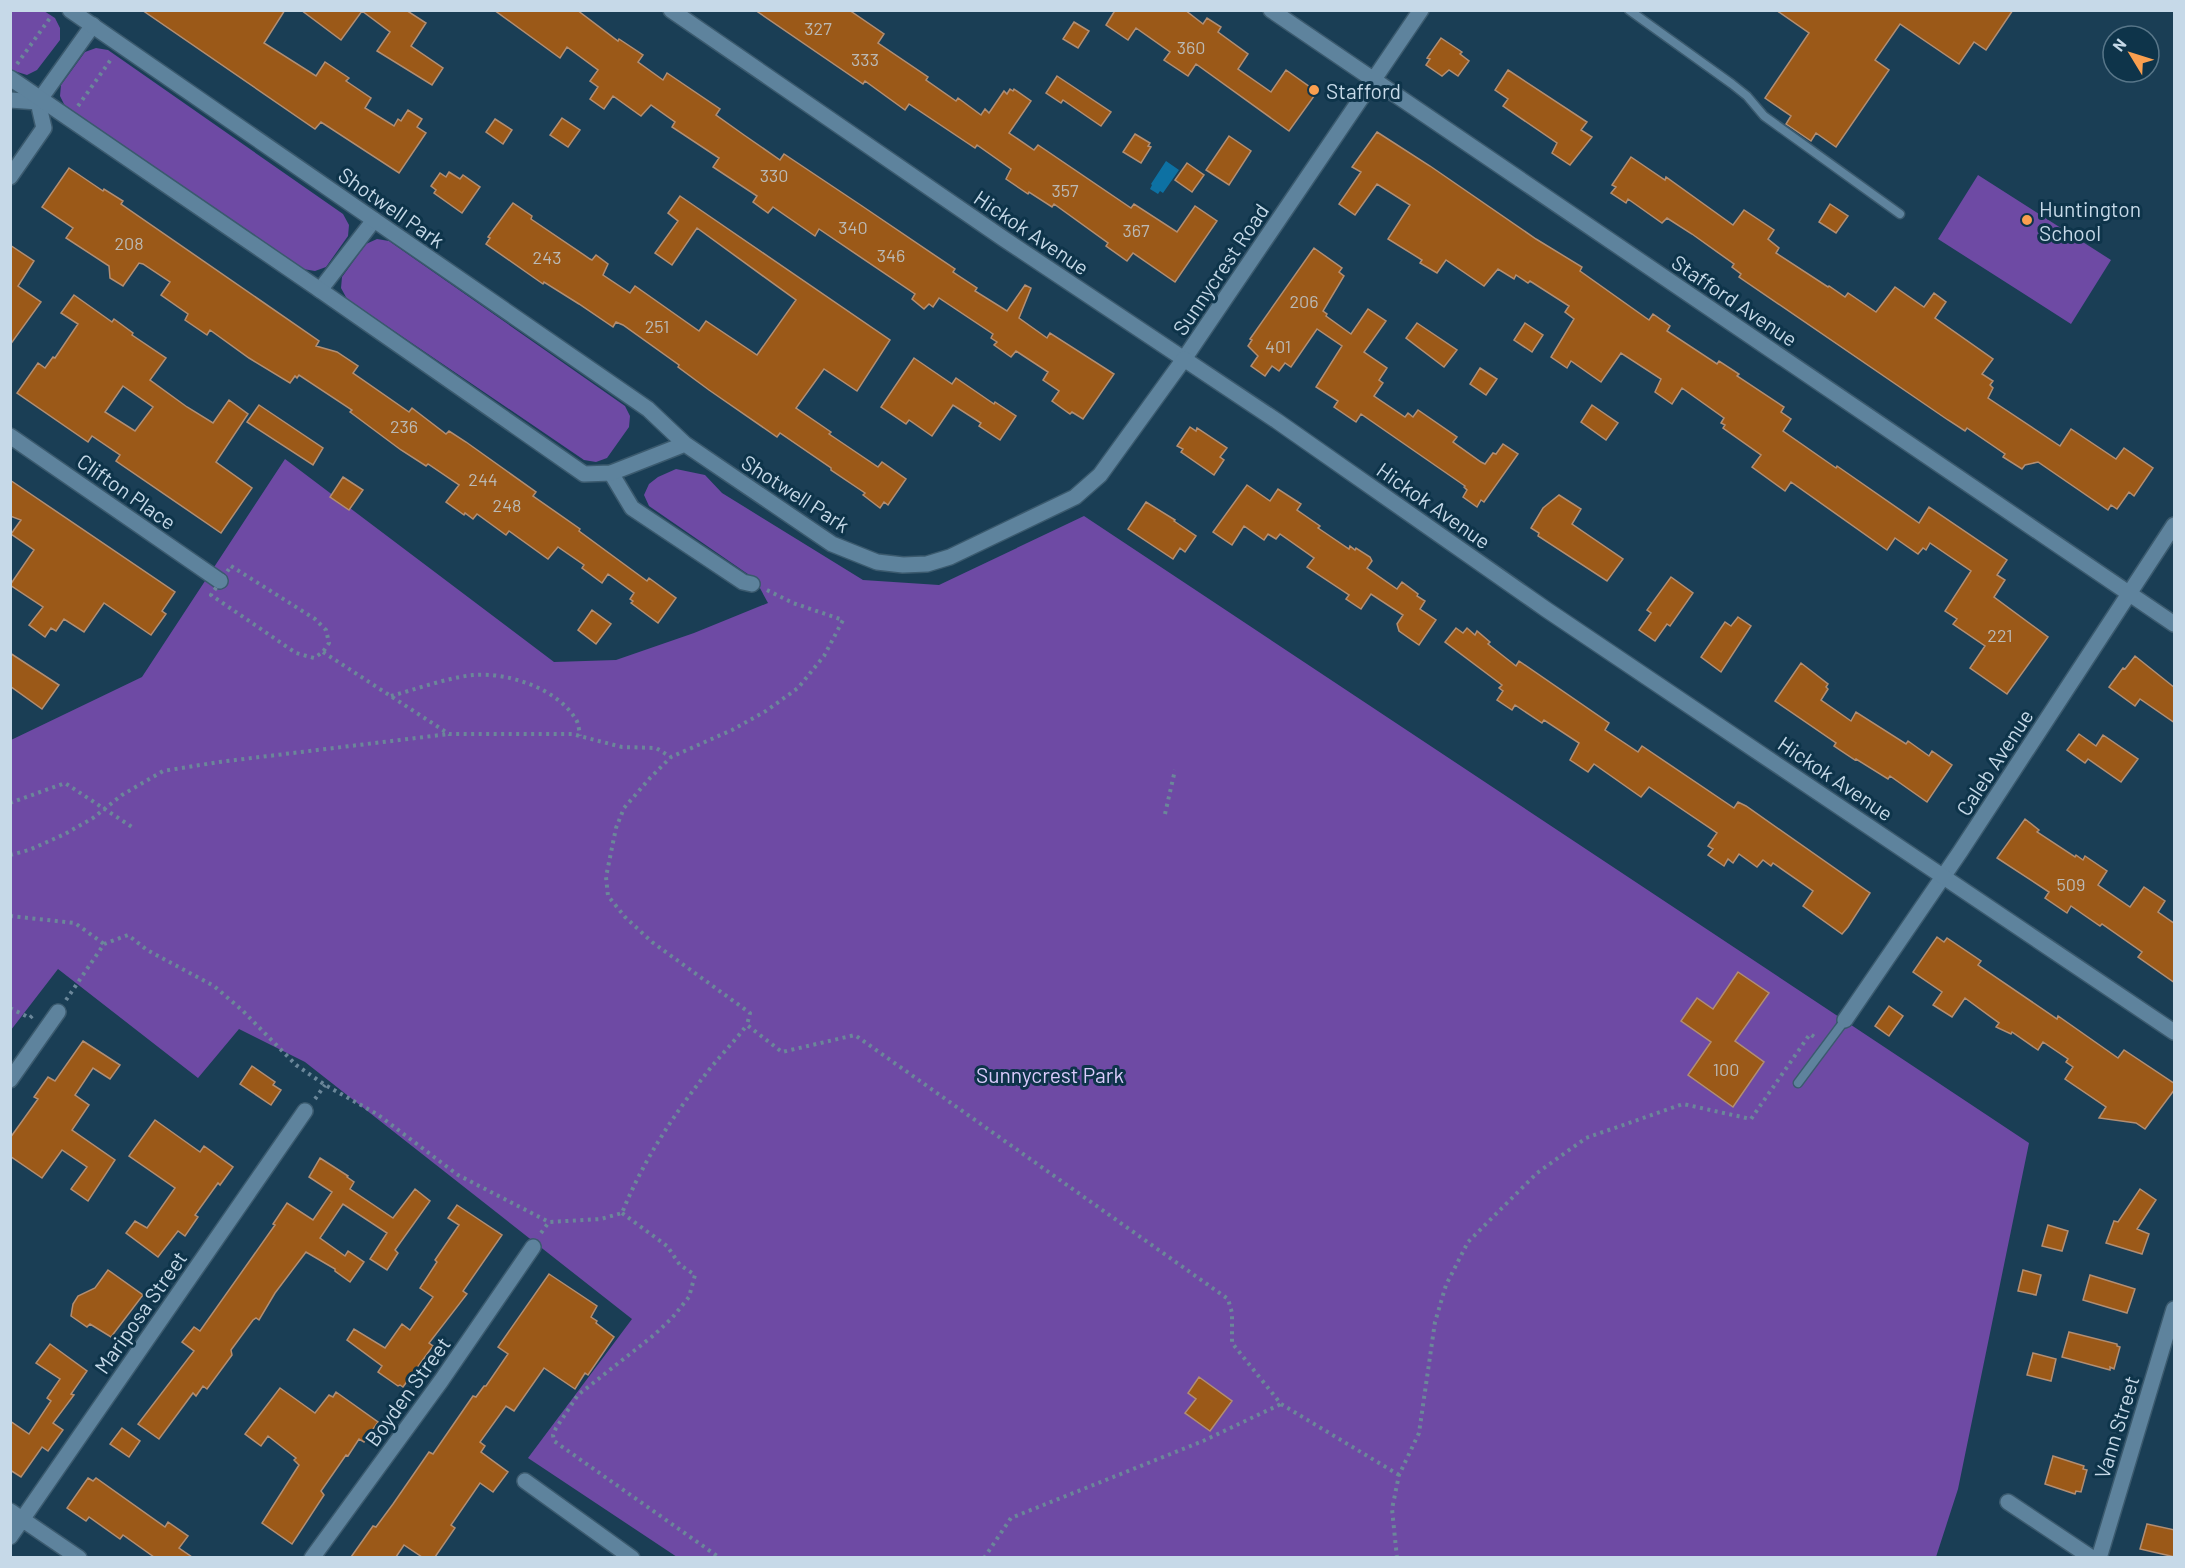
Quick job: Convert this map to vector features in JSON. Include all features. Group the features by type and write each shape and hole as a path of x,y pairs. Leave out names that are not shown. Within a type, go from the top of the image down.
{"street":[{"name":"Shotwell Park","path":"70,10 648,409 685,444 832,544 877,562 903,565 927,564 950,557 1025,522"},
{"name":"Hickok Avenue","path":"671,10 1004,239 1277,421 1547,610 2175,1032"},
{"name":"Stafford Avenue","path":"1271,10 2175,624"},
{"name":"Sunnycrest Road","path":"1025,522 1075,497 1100,475 1184,359 1421,10"},
{"path":"10,177 44,128 40,101 93,25"},
{"path":"12,74 40,101 320,290 584,474 611,473 685,444"},
{"path":"10,100 40,101"},
{"path":"320,290 374,220"},
{"name":"Clifton Place","path":"10,436 220,581"},
{"path":"611,473 632,508 743,582 752,584"},
{"name":"Caleb Avenue","path":"1845,1020 1944,876 2175,525"},
{"path":"10,1080 61,1007"},
{"name":"Mariposa Street","path":"10,1537 17,1515 305,1112"},
{"name":"Boyden Street","path":"312,1557 441,1381 533,1247"},
{"name":"Vann Street","path":"2099,1557 2175,1309"},
{"path":"525,1481 632,1557"},
{"path":"2008,1502 2092,1557"},
{"path":"17,1515 79,1557"}],"lane":[{"path":"1629,10 1748,96 1764,116 1900,214"},
{"path":"1798,1083 1845,1020"}],"path":[{"path":"12,74 50,18"},
{"path":"75,112 113,56"},
{"path":"231,566 315,619 326,630 329,643 323,652 314,658 296,653 211,595 220,581 231,566"},
{"path":"622,1214 635,1181 670,1124 706,1074 747,1025 750,1013 652,942 625,917 608,896 606,877 616,828 624,808 671,757 732,730 766,711 798,688 824,656 843,620 793,603 752,584"},
{"path":"323,652 449,734"},
{"path":"390,696 473,675 519,681 528,683 557,698 577,720 580,736"},
{"path":"10,855 65,834 93,818 122,795 163,771 219,762 449,734 572,735 622,747 656,748 671,757"},
{"path":"1165,814 1175,770"},
{"path":"10,803 65,783 135,829"},
{"path":"10,916 75,922 104,944"},
{"path":"10,1008 30,1018 42,1004 61,1007 104,944 128,935 147,950 214,986 243,1011 296,1065 325,1085 377,1114 458,1176 549,1222 601,1219 622,1214 667,1246 680,1265 695,1275 689,1297 654,1335 578,1395 556,1428 555,1441 720,1557"},
{"path":"747,1025 782,1052 855,1035 1228,1299 1232,1313 1232,1343 1281,1404 1400,1475"},
{"path":"1397,1557 1392,1509 1400,1475 1419,1433 1435,1322 1446,1285 1468,1242 1537,1173 1586,1138 1683,1104 1751,1119 1810,1034 1826,1045"},
{"path":"533,1247 549,1222"},
{"path":"984,1557 1011,1518 1203,1441 1281,1404"}],"green space":[{"path":"10,11 44,11 55,18 60,28 60,40 37,70 27,75 11,70"},
{"path":"96,48 108,50 343,214 349,225 348,236 326,267 315,271 303,269 66,108 60,96 61,85 85,52"},
{"path":"1978,175 2111,260 2071,324 1938,239"},
{"path":"377,239 389,241 625,406 630,416 629,427 607,458 596,462 584,460 347,299 341,288 342,277 366,244"},
{"name":"Sunnycrest Park","path":"285,459 554,662 616,660 694,633 768,603 755,579 649,506 644,495 649,484 676,469 705,475 722,493 863,580 939,585 1084,516 2029,1143 1958,1489 1936,1557 677,1557 528,1458 632,1319 305,1062 239,1029 198,1078 58,969 11,1030 11,740 142,677"}],"water":[{"path":"1166,161 1179,170 1163,193 1160,191 1158,194 1150,189 1151,184"}],"building":[{"path":"142,10 285,10 264,43 316,76 325,62 349,78 346,81 371,98 365,108 394,126 398,119 401,121 408,110 422,119 417,127 426,133 399,173 321,122 315,129"},
{"path":"301,10 406,10 426,23 411,46 443,68 432,85 377,51 390,32 362,11 341,40"},
{"path":"494,10 577,10 618,41 619,39 643,55 638,62 663,80 667,73 720,109 716,115 744,135 780,160 784,154 862,206 955,269 953,272 977,288 975,291 1007,311 1025,285 1031,288 1019,318 1047,338 1050,333 1114,374 1083,419 1072,412 1070,414 1052,401 1059,391 1043,380 1048,372 1016,351 1011,357 994,345 997,342 991,338 993,334 939,298 933,307 929,304 924,309 912,299 915,294 819,229 815,236 773,207 768,213 753,202 757,196 713,167 719,158 672,127 675,122 651,105 641,116 613,96 604,109 590,99 598,87 590,81 598,70 567,47 560,58"},
{"path":"755,10 849,10 884,34 878,43 928,77 926,80 956,101 958,98 981,115 985,109 989,113 1004,91 1007,94 1010,89 1013,91 1014,89 1031,101 1009,133 1034,150 1038,145 1131,208 1134,204 1177,232 1195,206 1217,221 1175,282 1133,253 1127,261 1106,246 1108,243 1054,204 1052,207 1006,179 1011,169 977,145 975,148 909,104 905,110 865,81 863,84"},
{"path":"1112,10 1185,10 1203,24 1207,18 1221,27 1218,32 1248,54 1238,69 1271,92 1286,70 1317,92 1289,131 1196,64 1188,76 1164,60 1170,52 1136,28 1128,40 1106,25 1114,12"},
{"path":"1776,10 2013,10 1986,50 1974,42 1959,64 1900,24 1875,60 1889,70 1836,147 1816,133 1811,141 1786,124 1791,116 1765,98 1809,33"},
{"path":"1074,22 1089,31 1078,48 1063,39"},
{"path":"1441,38 1462,52 1460,54 1469,61 1458,76 1449,70 1442,76 1426,65 1430,59 1427,58"},
{"path":"1508,70 1587,122 1581,130 1592,137 1570,165 1552,153 1557,143 1503,106 1508,99 1495,90"},
{"path":"1057,76 1111,112 1101,126 1063,100 1061,103 1046,93"},
{"path":"562,118 580,130 568,147 550,135"},
{"path":"495,119 512,130 503,144 486,132"},
{"path":"1377,132 1536,239 1582,267 1580,271 1649,320 1653,314 1670,326 1667,331 1717,364 1719,361 1739,374 1737,376 1784,407 1781,412 1791,419 1783,431 1836,468 1837,466 1919,523 1929,507 2007,560 1997,575 2005,580 1994,597 2048,637 2007,694 1970,668 1985,646 1953,624 1957,619 1945,611 1971,571 1930,543 1926,550 1923,548 1918,554 1895,538 1887,550 1791,482 1785,491 1752,467 1761,455 1723,428 1725,425 1721,423 1724,418 1682,388 1672,404 1655,392 1661,379 1621,353 1601,382 1571,361 1567,368 1551,357 1574,319 1565,312 1569,306 1530,281 1528,283 1516,275 1514,279 1498,269 1484,286 1446,260 1437,273 1420,263 1422,260 1388,239 1410,205 1377,184 1355,215 1339,204 1361,172 1352,167"},
{"path":"1135,134 1150,143 1148,146 1151,147 1141,163 1123,152"},
{"path":"1229,136 1251,151 1229,185 1206,170"},
{"path":"1631,157 1665,180 1666,177 1733,225 1744,210 1774,230 1768,239 1779,248 1776,253 1828,287 1845,297 1848,293 1876,312 1895,287 1924,307 1934,293 1946,302 1935,318 1993,359 1982,374 1993,381 1990,385 1993,388 1988,398 2060,446 2071,429 2116,459 2124,448 2153,468 2134,496 2129,492 2117,509 2111,505 2108,510 2038,462 2025,465 2022,469 2003,457 2005,454 1967,428 1965,431 1948,420 1739,277 1741,274 1732,267 1734,264 1692,234 1667,218 1662,223 1628,199 1626,203 1611,193 1616,187 1612,185"},
{"path":"1187,163 1204,175 1192,192 1175,180"},
{"path":"69,168 103,191 104,189 123,201 121,204 319,341 316,346 337,352 358,366 353,373 409,412 412,408 446,434 449,431 466,442 536,492 533,496 580,529 579,531 647,581 649,578 676,598 658,623 631,603 633,601 630,599 634,593 608,574 602,583 582,568 584,565 558,547 548,559 509,531 506,535 477,514 473,519 465,513 464,515 446,502 459,485 428,464 426,466 401,450 350,412 352,410 299,375 297,378 295,376 290,383 249,358 210,330 207,335 185,320 188,314 161,295 170,282 143,264 139,263 123,286 110,278 109,266 66,238 73,228 42,207"},
{"path":"449,172 460,179 463,175 480,187 462,213 434,193 436,190 431,186 440,173 446,177"},
{"path":"680,196 890,340 857,391 824,369 796,408 831,432 829,434 878,467 882,462 906,479 888,505 884,502 880,508 863,495 865,493 831,468 780,433 777,437 709,390 678,367 679,365 623,325 616,322 613,327 544,282 543,284 486,244 490,238 488,237 513,203 532,216 531,219 590,259 592,260 596,255 608,264 603,275 630,293 635,286 699,331 706,321 757,355 796,300 697,228 672,265 655,253 678,221 668,213"},
{"path":"1830,204 1848,216 1836,233 1819,222"},
{"path":"10,245 34,261 18,286 41,302 10,345"},
{"path":"1314,248 1342,268 1339,272 1344,276 1323,311 1327,314 1326,316 1351,334 1368,309 1386,321 1364,352 1387,368 1379,380 1383,383 1374,396 1405,417 1408,413 1413,417 1418,410 1457,437 1453,442 1485,464 1503,444 1518,454 1484,502 1481,500 1477,507 1463,497 1467,490 1465,486 1361,414 1356,422 1334,407 1338,401 1316,387 1342,346 1317,329 1291,367 1285,363 1279,371 1272,366 1265,376 1251,366 1258,356 1248,346 1252,340 1250,339"},
{"path":"74,295 112,322 114,319 133,333 132,335 166,358 150,380 213,423 229,400 248,414 216,462 252,488 221,533 116,461 120,455 92,436 88,442 17,393 38,363 45,368 53,357 55,358 78,324 61,313","holes":["123,386 153,407 135,431 105,412"]},
{"path":"1417,323 1457,350 1444,367 1406,338"},
{"path":"1525,323 1543,335 1532,352 1514,340"},
{"path":"914,358 952,384 956,378 1016,416 1000,440 979,426 981,423 953,405 932,436 909,420 906,424 881,407"},
{"path":"1480,368 1497,379 1486,395 1470,384"},
{"path":"259,405 323,448 313,465 247,422"},
{"path":"1592,405 1618,423 1606,440 1581,422"},
{"path":"1190,427 1196,431 1197,428 1227,448 1220,457 1224,460 1214,475 1181,452 1183,449 1177,446"},
{"path":"343,477 363,490 349,510 330,497"},
{"path":"10,480 175,592 162,611 166,614 151,635 104,603 84,632 64,619 56,631 51,628 45,637 29,625 43,607 10,585 34,550 11,534 21,520 10,516"},
{"path":"1247,485 1270,501 1278,489 1301,504 1297,510 1320,526 1318,528 1349,549 1350,546 1355,550 1356,548 1370,557 1372,561 1367,568 1397,589 1402,582 1418,594 1417,596 1425,601 1420,609 1436,620 1419,645 1399,631 1397,624 1403,615 1371,594 1361,609 1346,599 1349,595 1307,567 1314,558 1280,534 1276,539 1268,534 1264,540 1244,526 1232,545 1213,532"},
{"path":"1559,495 1581,509 1572,524 1623,559 1607,581 1538,536 1539,533 1531,528 1543,508"},
{"path":"1146,502 1196,536 1185,552 1180,548 1173,559 1128,529"},
{"path":"1671,577 1693,593 1670,626 1667,624 1655,641 1639,630 1651,613 1647,610"},
{"path":"592,610 611,624 596,644 578,630"},
{"path":"1738,617 1751,626 1721,672 1701,657 1725,622 1731,626"},
{"path":"1456,628 1463,633 1467,628 1475,635 1477,631 1490,642 1488,644 1516,666 1519,661 1609,723 1605,730 1638,752 1642,746 1734,808 1738,802 1746,806 1870,893 1848,927 1842,934 1803,906 1813,891 1773,863 1771,866 1763,860 1757,867 1739,854 1733,863 1728,859 1724,866 1708,855 1713,849 1708,846 1717,833 1649,787 1641,797 1594,764 1588,772 1570,760 1579,743 1544,720 1542,723 1515,705 1512,710 1497,700 1503,691 1499,688 1502,685 1445,642"},
{"path":"10,653 59,685 42,709 10,686"},
{"path":"2135,656 2175,688 2175,723 2140,699 2135,706 2109,687"},
{"path":"1801,663 1828,684 1826,687 1828,689 1821,700 1851,721 1856,712 1906,744 1908,741 1929,756 1932,751 1952,765 1927,802 1890,776 1888,779 1855,760 1834,746 1836,743 1775,701"},
{"path":"2079,734 2096,746 2103,735 2138,759 2121,782 2088,759 2085,763 2067,750"},
{"path":"2025,819 2039,830 2037,832 2075,857 2076,855 2083,860 2085,856 2107,871 2098,885 2130,907 2144,887 2165,901 2158,912 2175,924 2175,983 2138,957 2142,952 2071,906 2067,913 2045,898 2049,892 1997,858"},
{"path":"1937,937 1944,942 1947,938 1981,961 1978,965 2118,1058 2124,1050 2175,1084 2175,1089 2145,1129 2136,1123 2099,1118 2106,1107 2065,1079 2073,1067 2066,1062 2068,1059 2043,1042 2038,1050 2012,1032 2011,1034 1996,1027 1999,1023 1965,998 1952,1017 1933,1005 1942,992 1913,972"},
{"path":"1738,972 1769,993 1735,1041 1764,1062 1733,1107 1688,1075 1711,1042 1681,1021 1697,998 1713,1009"},
{"path":"1889,1006 1903,1016 1889,1036 1875,1026"},
{"path":"83,1041 120,1065 110,1079 93,1068 75,1095 89,1105 72,1130 115,1160 88,1201 71,1189 87,1167 62,1150 42,1178 10,1156 10,1138 38,1099 34,1097 48,1077 55,1081"},
{"path":"252,1066 275,1082 273,1085 281,1090 271,1105 240,1084"},
{"path":"155,1120 200,1152 204,1146 233,1167 220,1185 218,1183 195,1215 198,1217 185,1236 178,1231 158,1257 126,1233 135,1221 147,1228 175,1188 129,1156"},
{"path":"320,1158 354,1182 350,1189 393,1218 415,1189 430,1201 395,1250 398,1253 387,1270 370,1259 387,1233 343,1204 320,1238 345,1256 348,1251 364,1262 350,1282 335,1269 306,1252 275,1293 259,1320 256,1318 253,1320 231,1350 232,1355 207,1389 203,1386 196,1396 193,1393 159,1439 138,1424 194,1351 182,1342 194,1327 200,1331 275,1225 273,1224 287,1203 313,1220 332,1192 309,1177"},
{"path":"2140,1189 2156,1200 2137,1229 2149,1234 2142,1254 2106,1243 2114,1221 2118,1222"},
{"path":"457,1205 502,1235 463,1291 467,1294 429,1343 433,1346 403,1387 398,1386 378,1372 382,1366 347,1340 354,1329 385,1348 402,1324 410,1330 433,1297 420,1288 437,1262 435,1260 459,1225 448,1218"},
{"path":"2048,1225 2068,1231 2062,1251 2042,1246"},
{"path":"108,1270 143,1295 111,1337 90,1324 87,1327 71,1316 73,1304 78,1296 95,1288"},
{"path":"2023,1270 2041,1275 2036,1295 2018,1291"},
{"path":"549,1274 597,1306 591,1317 614,1337 588,1375 585,1373 575,1389 544,1368 514,1411 506,1406 480,1442 485,1446 481,1452 508,1472 493,1492 480,1483 451,1525 455,1528 435,1557 422,1557 404,1545 396,1557 351,1557 373,1526 376,1527 429,1452 433,1454 473,1396 476,1397 486,1386 508,1354 498,1347"},
{"path":"2090,1275 2135,1289 2127,1313 2083,1300"},
{"path":"2069,1332 2117,1344 2120,1347 2114,1369 2110,1367 2110,1370 2062,1357"},
{"path":"50,1344 87,1371 71,1394 74,1395 53,1423 63,1430 48,1451 42,1447 21,1477 10,1470 10,1421 29,1434 51,1401 47,1398 60,1379 36,1363"},
{"path":"2033,1353 2056,1359 2051,1381 2027,1375"},
{"path":"1199,1377 1232,1401 1210,1431 1185,1413 1196,1399 1188,1393"},
{"path":"280,1388 315,1413 329,1395 333,1397 336,1392 378,1422 364,1442 359,1439 348,1456 346,1455 321,1491 324,1495 292,1544 262,1523 299,1465 294,1460 296,1458 268,1436 261,1446 245,1434"},
{"path":"122,1428 140,1441 129,1457 110,1444"},
{"path":"2053,1456 2084,1466 2083,1469 2087,1470 2081,1492 2076,1491 2075,1494 2045,1484"},
{"path":"88,1478 93,1481 96,1478 165,1527 168,1522 188,1536 179,1548 192,1557 154,1557 123,1535 120,1539 89,1517 86,1521 67,1508"},
{"path":"2147,1524 2175,1530 2175,1557 2140,1549"}],"place":[{"name":"Stafford","path":"1314,90"},
{"name":"Huntington School","path":"2027,220"}]}
